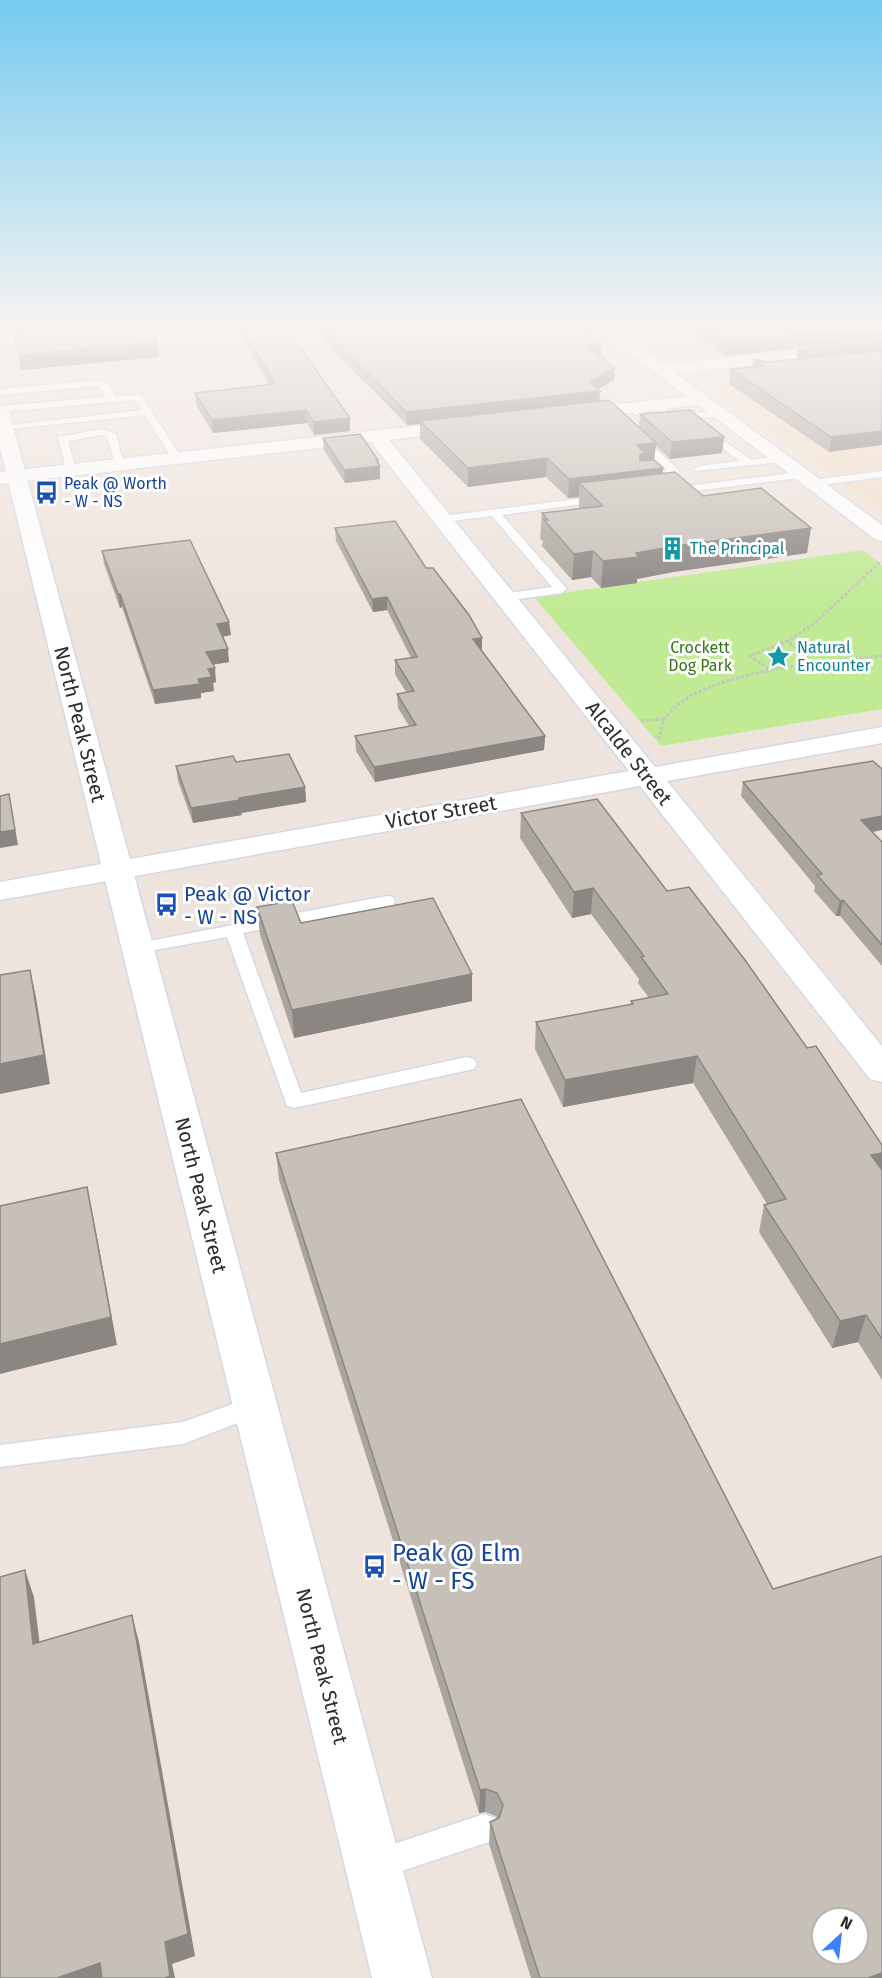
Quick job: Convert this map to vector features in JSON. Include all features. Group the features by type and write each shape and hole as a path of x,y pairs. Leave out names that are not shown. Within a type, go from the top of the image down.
{"street":[{"name":"North Peak Street","path":"2,420 8,477 118,870 402,1978"},
{"path":"728,420 881,533"},
{"path":"8,477 480,424"},
{"name":"Alcalde Street","path":"376,436 882,1070"},
{"name":"Victor Street","path":"0,891 882,735"}],"lane":[{"path":"154,420 177,458"},
{"path":"692,420 748,463"},
{"path":"626,421 675,472 644,476"},
{"path":"71,470 62,439 102,432 111,434 120,464"},
{"path":"699,469 781,459"},
{"path":"658,492 882,474"},
{"path":"870,476 882,484"},
{"path":"681,489 693,501"},
{"path":"443,519 611,498"},
{"path":"494,513 561,589 505,597"},
{"path":"138,948 387,901"},
{"path":"233,930 294,1101 467,1064"},
{"path":"0,1456 183,1433 255,1406"},
{"path":"373,1865 484,1829"}],"path":[{"path":"768,669 750,656 787,641 815,623 882,560"},
{"path":"787,641 811,661"},
{"path":"659,748 659,731 664,719 674,709 708,690 768,669 811,661 882,656"},
{"path":"637,722 664,719"}],"shaded area":[{"path":"754,420 882,420 882,513"}],"green space":[{"name":"Crockett Dog Park","path":"863,550 882,565 882,709 661,746 534,597"}],"building":[{"path":"631,420 656,443 637,445 645,453 640,454 640,461 654,460 663,468 569,479 547,458 468,468 420,421"},
{"path":"647,420 703,420 724,437 672,442"},
{"path":"806,420 882,420 882,431 831,437"},
{"path":"360,434 380,466 344,470 323,438"},
{"path":"675,472 703,496 761,488 811,528 675,546 636,553 639,557 603,561 593,551 574,554 544,520 548,520 542,513 603,506 579,483"},
{"path":"395,521 426,568 433,568 469,615 482,638 473,639 545,736 374,767 355,736 416,725 397,694 414,691 395,660 417,657 387,597 372,599 335,528"},
{"path":"190,540 229,622 217,624 228,649 206,652 215,668 208,669 212,677 198,679 200,684 153,690 120,594 118,594 102,551"},
{"path":"289,754 305,787 191,808 176,766 233,756 236,762"},
{"path":"873,761 882,769 882,816 861,820 882,842 882,945 843,900 840,901 817,875 822,874 743,782"},
{"path":"9,794 15,830 0,832 0,796"},
{"path":"597,799 667,891 689,887 745,960 807,1048 816,1046 882,1145 882,1153 871,1155 882,1170 882,1339 866,1315 840,1321 764,1205 786,1199 697,1056 565,1080 536,1022 633,1004 631,1001 668,994 641,957 644,956 593,888 574,892 521,813"},
{"path":"433,898 472,974 292,1010 257,907 292,901 301,923"},
{"path":"30,970 44,1055 0,1064 0,975"},
{"path":"521,1099 773,1589 882,1556 882,1973 868,1978 540,1978 490,1822 499,1818 503,1805 497,1793 486,1789 480,1790 276,1153"},
{"path":"87,1187 111,1317 0,1344 0,1206"},
{"path":"25,1570 33,1644 132,1615 188,1934 165,1942 170,1976 165,1978 102,1978 100,1963 57,1978 0,1978 0,1577"}],"place":[{"name":"Peak @ Worth - W - NS","path":"46,492"},
{"name":"The Principal","path":"672,548"},
{"name":"Natural Encounter","path":"779,656"},
{"name":"Peak @ Victor - W - NS","path":"166,905"},
{"name":"Peak @ Elm - W - FS","path":"374,1567"}]}
